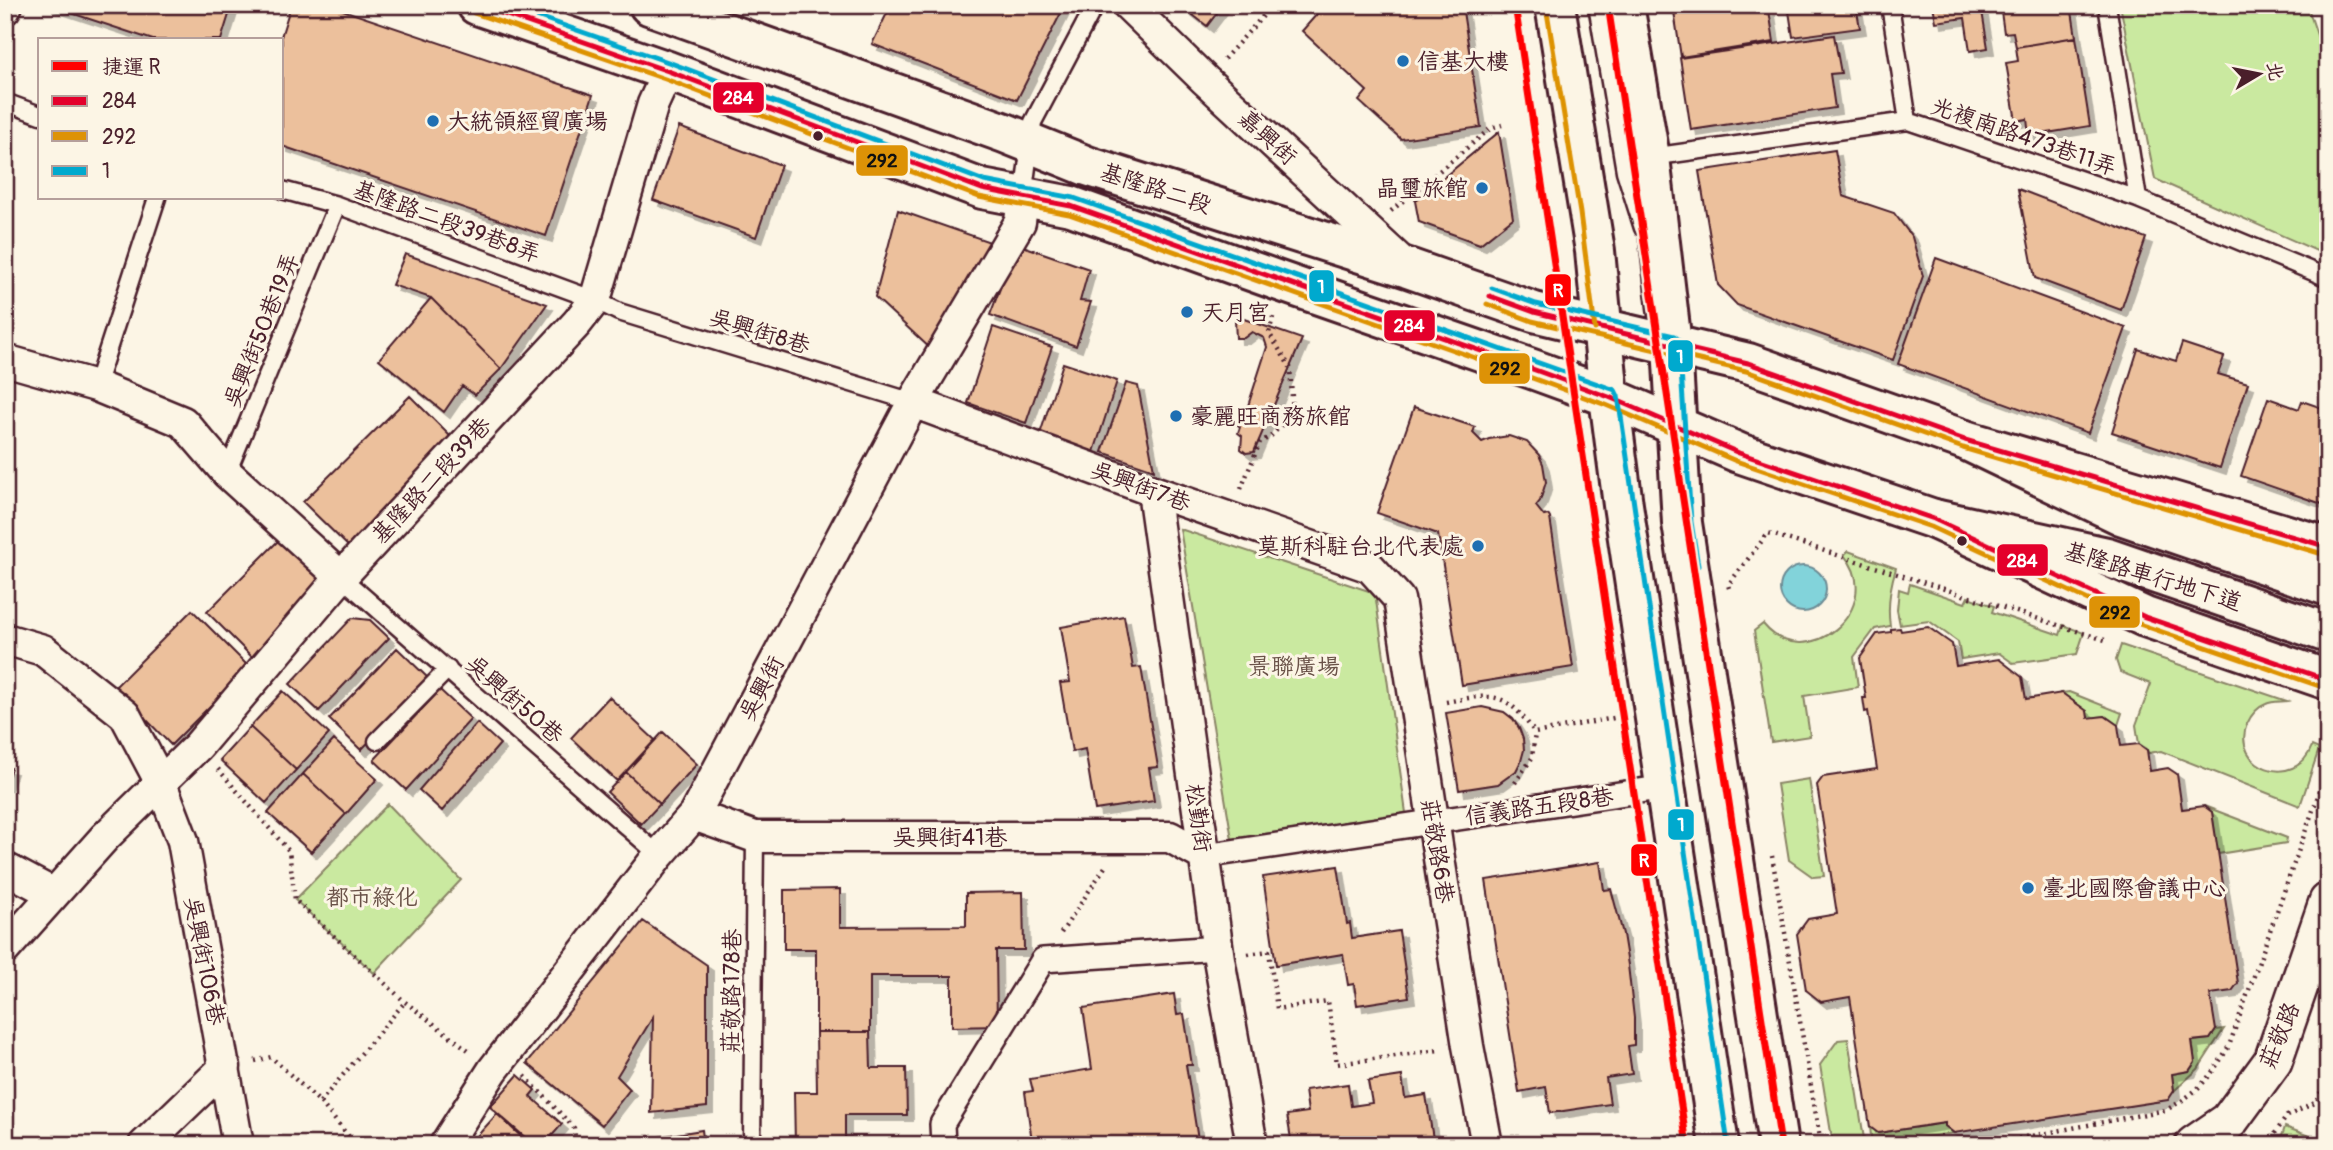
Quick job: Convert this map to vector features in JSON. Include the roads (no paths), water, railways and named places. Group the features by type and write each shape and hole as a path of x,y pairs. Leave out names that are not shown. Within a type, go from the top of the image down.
{"main road":[{"name":"基隆路二段","path":"477,5 668,71 982,189 1072,206 1609,397 1739,453 1934,519"},
{"name":"基隆路二段","path":"649,5 1032,143 1087,166 1408,268 1534,312 1748,363 1965,440"},
{"path":"1555,5 1589,212 1604,328 1609,397 1719,1145"},
{"path":"1624,5 1650,157 1672,345 1682,523 1778,1145"},
{"path":"1965,440 2328,547"},
{"name":"基隆路車行地下道","path":"1965,440 2121,515 2328,586"},
{"path":"1934,519 2145,617 2328,680"},
{"name":"基隆路車行地下道","path":"1934,519 2107,557 2328,633"}],"street":[{"name":"嘉興街","path":"1128,5 1408,268"},
{"name":"基隆路二段39巷","path":"5,949 105,837 198,746 341,577 577,323 595,300 653,104 668,71"},
{"name":"吳興街","path":"445,1145 499,1063 659,855 694,815 913,402 1020,222 1023,197"},
{"path":"5,360 96,386 183,422 227,473 341,577"},
{"name":"吳興街7巷","path":"913,402 1153,491 1370,566"},
{"name":"松勤街","path":"1153,491 1218,954 1252,1145"},
{"name":"莊敬路6巷","path":"1370,566 1399,599 1468,1046 1487,1145"},
{"name":"吳興街106巷","path":"5,639 43,650 125,715 160,781 183,841 238,1145"},
{"name":"信義路五段8巷","path":"1204,856 1666,787"},
{"name":"吳興街41巷","path":"694,815 755,837 1170,837 1204,856"},
{"path":"5,868 54,894"},
{"name":"莊敬路","path":"2194,1145 2229,1121 2273,1060 2328,902"},
{"path":"943,1145 942,1124 1043,960 1218,954"},
{"path":"144,1145 225,1067"}],"lane":[{"path":"1023,197 1033,122 1095,5"},
{"path":"1597,5 1625,171 1653,260 1672,345"},
{"path":"1890,5 1908,121"},
{"path":"2107,5 2138,199"},
{"path":"5,102 38,113"},
{"name":"光複南路473巷11弄","path":"1650,157 1908,121 2138,199 2328,278"},
{"name":"基隆路二段39巷8弄","path":"284,191 337,205 595,300"},
{"path":"96,386 156,200"},
{"name":"吳興街50巷19弄","path":"227,473 337,205"},
{"name":"吳興街8巷","path":"595,300 619,312 913,402"},
{"name":"吳興街50巷","path":"341,577 659,855"},
{"path":"377,741 447,669"},
{"name":"莊敬路178巷","path":"752,1145 755,837"}],"water":[{"path":"1803,566 1820,572 1826,589 1820,606 1803,612 1786,606 1780,589 1786,572"}],"metro line":[{"name":"R","path":"1515,5 1687,1145"},
{"name":"R","path":"1608,5 1781,1145"}],"place":[{"name":"信基大樓","path":"1403,61"},
{"name":"大統領經貿廣場","path":"433,121"},
{"name":"晶璽旅館","path":"1482,188"},
{"name":"天月宮","path":"1187,312"},
{"name":"豪麗旺商務旅館","path":"1176,416"},
{"name":"莫斯科駐台北代表處","path":"1478,546"},
{"name":"臺北國際會議中心","path":"2028,888"}],"park label":[{"name":"景聯廣場","path":"1294,666"},
{"name":"都市綠化","path":"372,897"}]}
